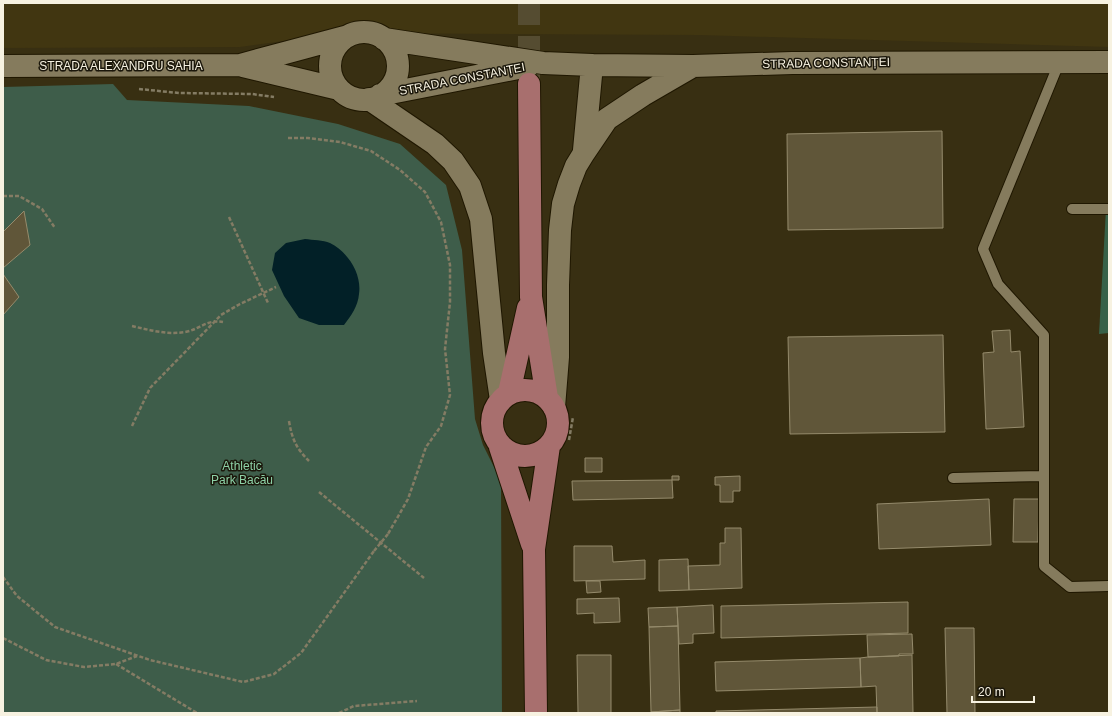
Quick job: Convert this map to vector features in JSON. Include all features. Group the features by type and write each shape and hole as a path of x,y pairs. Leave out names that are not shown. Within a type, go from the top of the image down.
{"main road":[{"path":"529,84 531,297 558,406 558,428 555,438 559,445 534,549 536,713"},
{"path":"505,397 531,297"},
{"path":"534,549 500,447 494,438 492,418 495,408 505,397 519,390 529,390 539,393 558,406"},
{"path":"500,447 509,453 520,456 530,456 559,445"}],"street":[{"path":"359,32 371,32 384,39 392,47 398,68 395,78 389,88 375,97 360,100 349,96 339,89 332,78 330,62 332,54 339,43 348,36 359,32"},
{"name":"STRADA ALEXANDRU SAHIA","path":"240,65 348,36"},
{"name":"STRADA CONSTANȚEI","path":"384,39 543,63 592,66 693,66 792,63 1109,62"},
{"name":"STRADA CONSTANȚEI","path":"375,97 543,63"},
{"name":"STRADA ALEXANDRU SAHIA","path":"3,66 240,65 339,89"},
{"path":"584,153 592,66"},
{"path":"558,406 558,285 560,230 563,204 576,166 607,119 643,95 693,66"},
{"path":"375,97 435,144 453,161 470,186 481,219 494,353 505,397"}],"lane":[{"path":"1059,63 983,249 998,284 1044,335 1044,566 1070,588 1109,586"},
{"path":"1072,209 1109,209"},
{"path":"953,478 1044,476"}],"path":[{"path":"136,88 179,92 252,94 275,98"},
{"path":"3,578 17,596 55,627 137,656 243,682 274,674 300,653 388,534 408,499 426,446 441,426 450,395 445,349 450,302 450,264 441,222 425,192 400,170 371,150 340,142 308,138 288,138"},
{"path":"3,196 19,196 42,209 55,228"},
{"path":"229,217 268,303"},
{"path":"132,426 150,388 221,315 276,287"},
{"path":"132,326 166,332 186,332 207,323 215,321 223,322"},
{"path":"558,406 573,421 559,445"},
{"path":"289,421 291,432 299,451 309,461"},
{"path":"319,492 424,578"},
{"path":"3,638 46,660 84,667 116,664 137,656"},
{"path":"116,664 197,713"},
{"path":"339,713 354,706 417,701"}],"shaded area":[{"path":"3,3 1109,3 1109,47 700,35 343,33 240,47 3,48"}],"green space":[{"name":"Athletic Park Bacău","path":"113,84 127,100 249,106 338,124 400,144 446,185 462,250 475,419 483,445 501,481 502,713 3,713 3,87"},
{"path":"1106,209 1109,209 1109,333 1099,334"}],"water":[{"path":"305,239 324,241 337,247 348,258 356,271 359,286 357,303 354,311 344,325 319,325 299,318 284,296 272,270 275,253 286,243"}],"building":[{"path":"942,131 943,228 788,230 787,134"},
{"path":"24,211 30,245 3,268 3,232"},
{"path":"3,274 19,297 3,315"},
{"path":"1010,330 1011,352 1020,351 1024,427 986,429 983,353 994,352 992,331"},
{"path":"943,335 945,432 790,434 788,337"},
{"path":"585,458 602,458 602,472 585,472"},
{"path":"672,476 679,476 679,480 672,480"},
{"path":"740,476 740,491 733,491 733,502 720,502 720,485 715,485 715,477"},
{"path":"672,480 673,498 573,500 572,481"},
{"path":"989,499 991,545 879,549 877,504"},
{"path":"1014,499 1039,499 1038,542 1013,542"},
{"path":"725,528 741,528 742,588 689,590 688,566 720,565 720,543 725,543"},
{"path":"574,546 612,546 613,562 645,560 645,579 574,581"},
{"path":"688,559 689,590 659,591 659,560"},
{"path":"586,581 600,581 601,592 587,593"},
{"path":"619,598 620,622 594,623 594,613 577,614 577,599"},
{"path":"908,602 908,633 721,638 721,606"},
{"path":"713,605 714,633 693,634 693,643 679,644 677,607"},
{"path":"677,607 678,626 649,627 648,608"},
{"path":"678,626 680,710 651,712 649,627"},
{"path":"945,628 974,628 975,713 947,713"},
{"path":"912,634 913,654 868,657 867,635"},
{"path":"577,655 611,655 611,713 578,713"},
{"path":"912,655 913,713 877,713 876,686 861,687 860,658"},
{"path":"860,658 861,687 716,691 715,662"},
{"path":"877,707 877,713 716,713 716,711"},
{"path":"680,710 680,713 651,713 651,712"}],"tunnel":[{"path":"529,3 529,79"}]}
